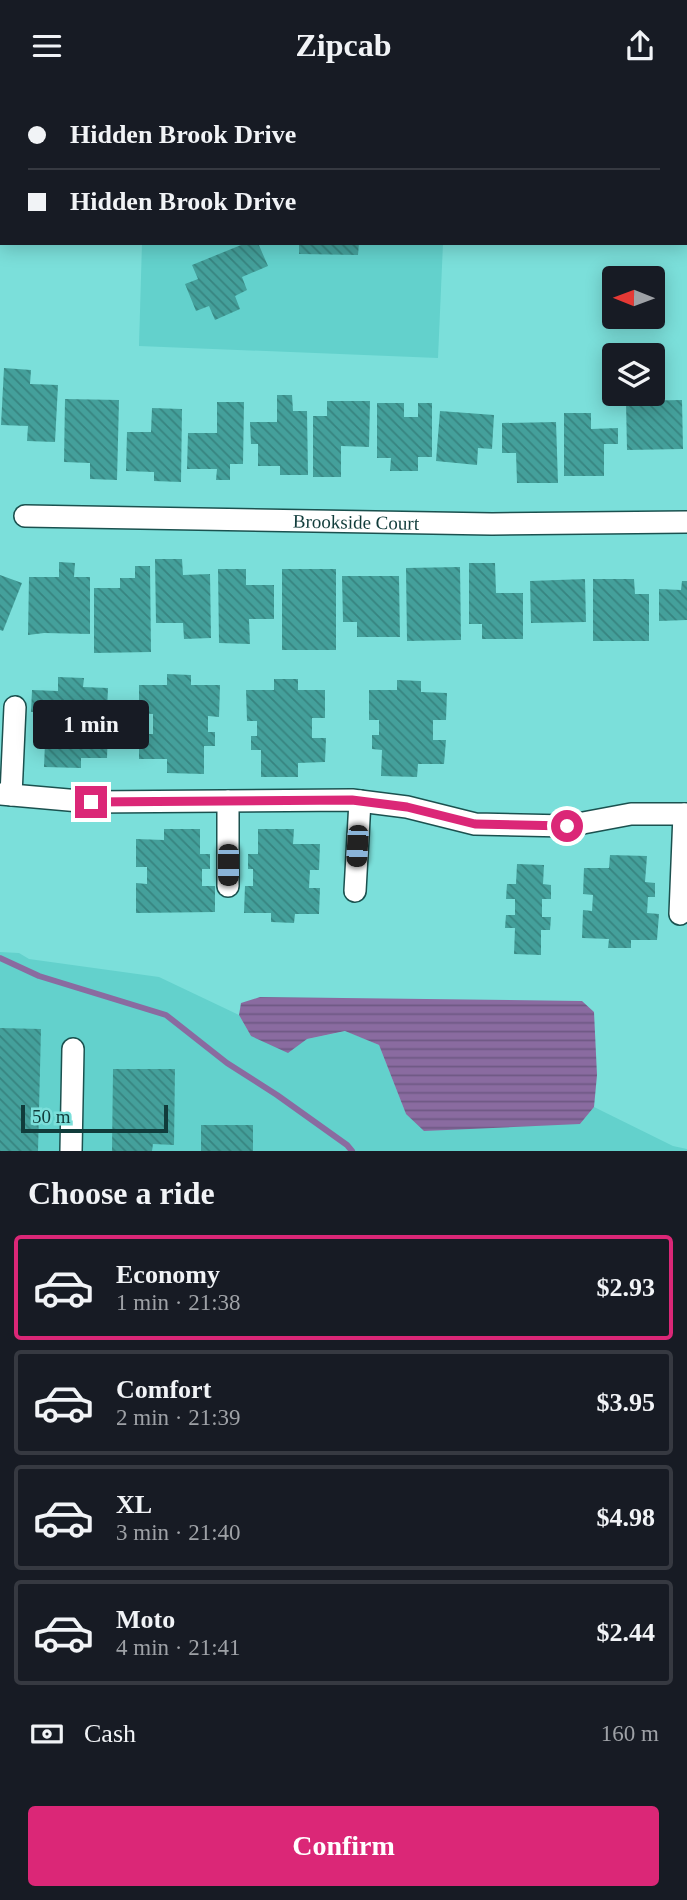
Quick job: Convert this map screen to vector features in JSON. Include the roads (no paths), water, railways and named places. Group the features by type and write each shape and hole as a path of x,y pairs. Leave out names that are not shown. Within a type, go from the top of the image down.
{"street":[{"name":"Brookside Court","path":"25,516 492,524 687,523"},
{"path":"15,707 6,794 91,802 360,801 407,807 475,824 567,826 631,814 686,814 680,914"},
{"path":"228,801 228,886"},
{"path":"355,891 360,801"},
{"path":"71,1151 73,1049"}],"waterway":[{"path":"0,958 39,976 166,1015 227,1063 277,1095 352,1151"}]}
